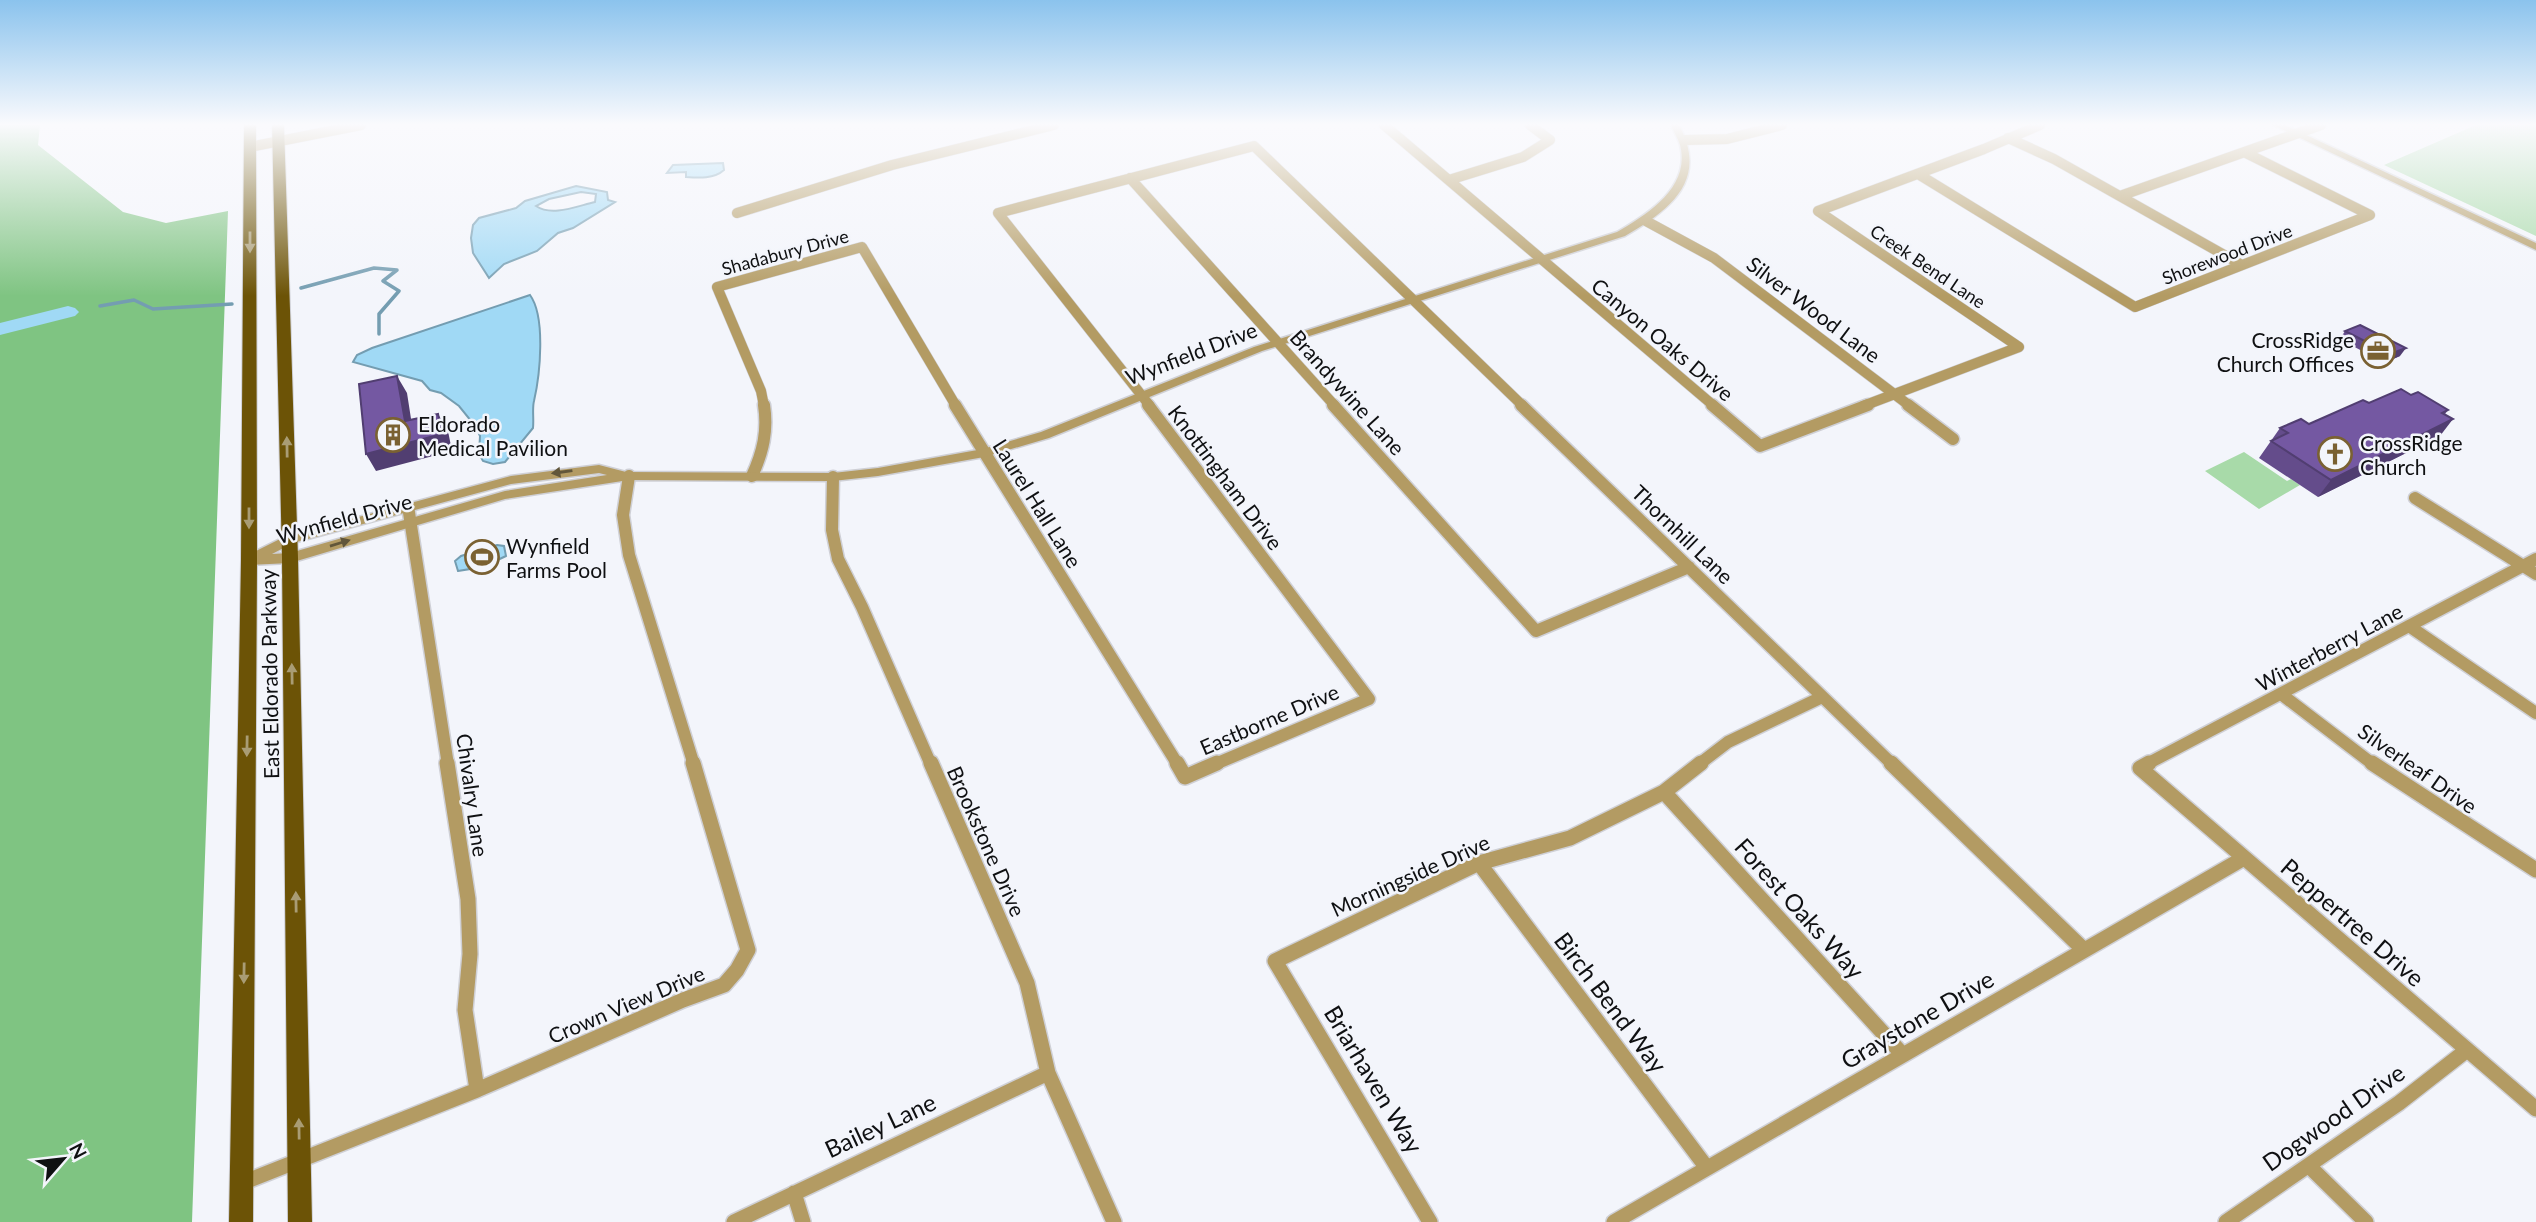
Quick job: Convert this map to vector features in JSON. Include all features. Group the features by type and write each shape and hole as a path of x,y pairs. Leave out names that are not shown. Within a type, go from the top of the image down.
{"main road":[{"name":"East Eldorado Parkway","path":"241,1222 249,560 250,182"},
{"name":"East Eldorado Parkway","path":"279,182 290,549 300,1222"}],"street":[{"path":"737,213 837,182"},
{"name":"Knottingham Drive","path":"1115,182 998,213 1140,395 1369,699"},
{"name":"Brandywine Lane","path":"1134,182 1536,631 1689,567"},
{"name":"Thornhill Lane","path":"1291,182 2084,950"},
{"name":"Canyon Oaks Drive","path":"1451,182 1760,446 1895,395"},
{"name":"Wynfield Drive","path":"249,560 409,522 505,495 629,476 833,477 878,472 984,453 1045,435 1210,366 1621,234 1646,221 1670,201 1680,182"},
{"name":"Creek Bend Lane","path":"1895,395 2019,347 1818,211 1896,182"},
{"name":"Shorewood Drive","path":"1930,182 2135,307 2370,215 2304,182"},
{"path":"2095,182 2242,265"},
{"path":"2120,196 2159,182"},
{"path":"2406,182 2536,247"},
{"path":"2420,182 2536,237"},
{"name":"Silver Wood Lane","path":"1646,221 1714,258 1952,439"},
{"path":"2511,235 2522,231"},
{"name":"Shadabury Drive","path":"752,476 764,452 767,435 765,408 761,391 717,287 862,247"},
{"name":"Laurel Hall Lane","path":"862,247 984,453 1185,777"},
{"name":"Wynfield Drive","path":"290,549 408,506 511,480 599,469 629,476"},
{"name":"Crown View Drive","path":"242,1182 477,1090 671,1005 724,985 737,970 748,950 735,899 629,555 623,515 629,476"},
{"name":"Brookstone Drive","path":"833,477 830,526 833,550 862,607 1027,983 1048,1073 1114,1222"},
{"path":"2415,498 2536,574"},
{"name":"Chivalry Lane","path":"408,506 468,899 470,954 465,1010 477,1090"},
{"name":"Winterberry Lane","path":"2140,768 2536,559"},
{"path":"2409,626 2536,713"},
{"name":"Silverleaf Drive","path":"2281,694 2386,774 2536,870"},
{"name":"Morningside Drive","path":"1275,961 1479,863 1570,838 1664,792 1728,742 1822,697"},
{"name":"Eastborne Drive","path":"1185,777 1369,699"},
{"name":"Peppertree Drive","path":"2140,768 2536,1109"},
{"name":"Forest Oaks Way","path":"1664,792 1903,1055"},
{"name":"Graystone Drive","path":"1614,1222 2244,858"},
{"name":"Birch Bend Way","path":"1479,863 1707,1168"},
{"name":"Briarhaven Way","path":"1275,961 1430,1222"},
{"name":"Dogwood Drive","path":"2225,1222 2399,1103 2467,1050"},
{"name":"Bailey Lane","path":"734,1222 1048,1073"},
{"path":"2309,1166 2366,1222"},
{"path":"794,1194 803,1222"}],"green space":[{"path":"0,182 85,182 123,212 166,223 228,211 192,1222 0,1222"},
{"path":"2420,182 2536,182 2536,236"},
{"path":"2244,452 2287,481 2291,479 2300,485 2259,509 2205,471"}],"water":[{"path":"576,186 607,192 608,200 615,202 573,228 558,233 537,251 504,264 489,278 473,253 473,225 479,218 516,208 525,201","holes":["581,192 596,194 595,202 565,210 549,211 536,206 549,199"]},
{"path":"530,295 535,305 540,331 533,428 505,462 493,464 483,461 479,454 480,436 476,427 459,406 441,393 430,390 422,381 353,362 357,355 372,348"},
{"name":"Wynfield Farms Pool","path":"497,545 504,546 506,556 483,566 458,571 455,561 461,556"}],"building":[{"path":"2360,325 2406,348 2390,354 2345,331"},
{"path":"397,376 405,421 438,414 442,434 366,454 359,384"},
{"name":"CrossRidge Church","path":"2401,389 2411,395 2418,392 2448,410 2442,413 2453,419 2331,480 2271,441 2288,433 2280,428 2301,419 2309,424 2363,400 2369,403"}],"waterway":[{"path":"301,288 374,268 397,270 383,281 399,291 379,314 379,334"},
{"path":"100,306 134,300 153,309 232,304"},
{"path":"0,329 68,312"}],"place":[{"name":"CrossRidge Church Offices","path":"2378,351"},
{"name":"Eldorado Medical Pavilion","path":"393,435"},
{"name":"CrossRidge Church","path":"2335,454"},
{"name":"Wynfield Farms Pool","path":"482,557"}]}
